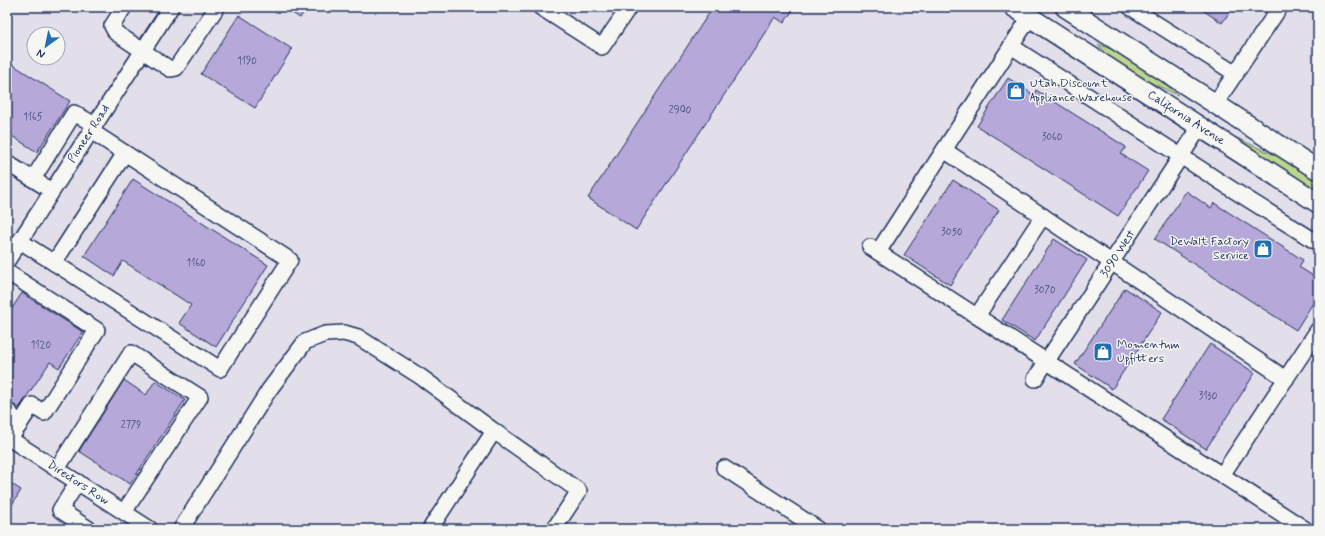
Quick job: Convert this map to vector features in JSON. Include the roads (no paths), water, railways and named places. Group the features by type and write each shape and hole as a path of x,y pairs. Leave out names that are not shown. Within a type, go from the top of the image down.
{"main road":[{"name":"California Avenue","path":"1014,7 1318,203"},
{"path":"1047,28 1069,8 1318,170"},
{"path":"1200,127 1215,104"}],"street":[{"path":"124,7 112,26 116,33 170,69 176,68 217,7"},
{"name":"Pioneer Road","path":"7,261 171,7"},
{"path":"540,7 602,47 629,7"},
{"path":"1130,7 1236,74"},
{"path":"1215,104 1280,7"},
{"path":"1030,17 944,150 874,249 1305,529"},
{"path":"1011,46 1181,157 1318,243"},
{"path":"20,241 220,369 290,260 125,153 74,113 33,179"},
{"name":"3090 West","path":"1036,380 1200,127"},
{"path":"50,150 71,162"},
{"path":"944,150 1286,379"},
{"path":"54,263 125,153"},
{"path":"7,163 52,191"},
{"path":"977,316 1043,216"},
{"path":"7,272 97,330 44,413 32,405 19,426 9,438"},
{"path":"1222,475 1318,330"},
{"path":"181,529 269,390 305,342 325,334 344,333 358,337 421,377 579,491 554,529"},
{"path":"57,469 131,353 200,397 128,520"},
{"path":"7,411 19,426"},
{"path":"430,529 494,431"},
{"name":"Directors Row","path":"9,438 78,482 128,520 148,529"},
{"path":"724,468 818,529"},
{"path":"78,482 60,510 89,529"}],"place":[{"name":"Utah Discount Appliance Warehouse","path":"1016,91"},
{"name":"DeWalt Factory Service","path":"1263,249"},
{"name":"Momentum Upfitters","path":"1103,352"}]}
